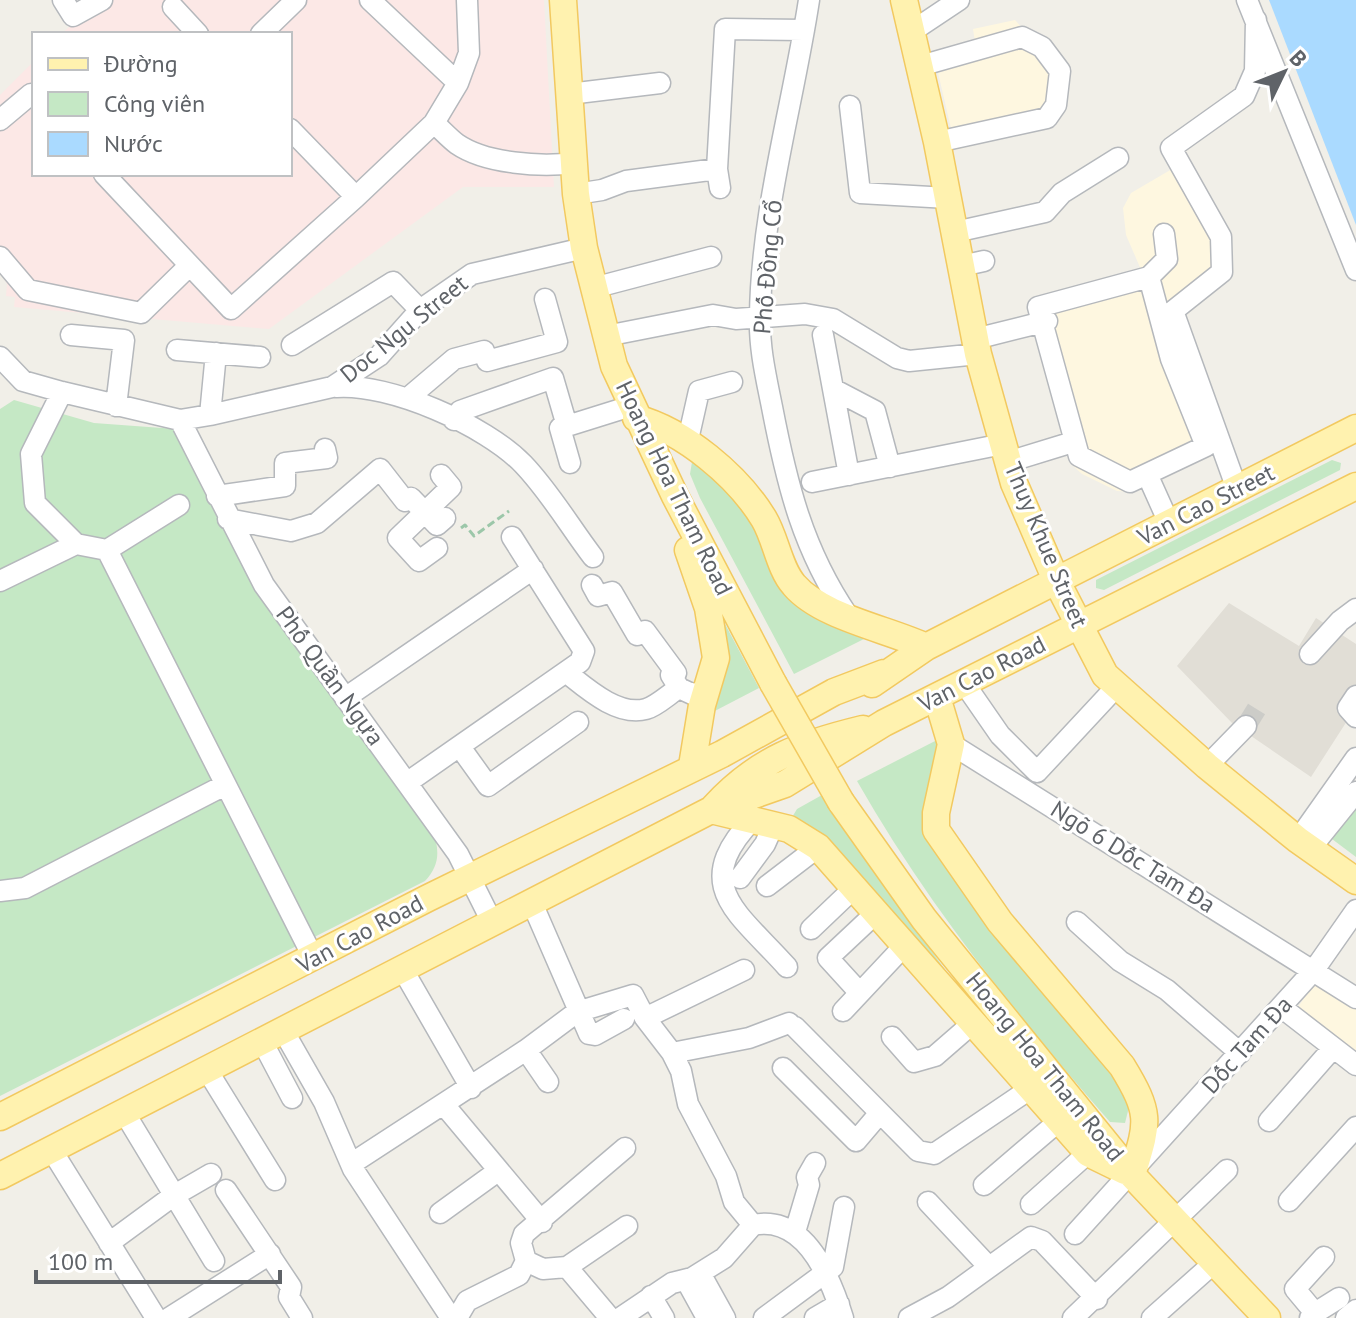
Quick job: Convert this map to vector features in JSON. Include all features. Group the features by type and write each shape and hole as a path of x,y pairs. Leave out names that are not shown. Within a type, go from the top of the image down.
{"main road":[{"name":"Hoang Hoa Tham Road","path":"563,0 576,194 584,248 597,287 606,336 634,412 773,683 841,802 924,919 1132,1175 1267,1318"},
{"name":"Thuy Khue Street","path":"904,0 955,232 972,264 977,346 1009,463 1056,580 1105,675 1207,766 1304,844 1356,881"},
{"path":"634,412 716,465 751,500 764,519 793,584 816,604 926,647"},
{"name":"Van Cao Street","path":"1056,580 1356,428"},
{"path":"1080,625 1356,486"},
{"path":"675,496 676,515 715,634 716,658 692,766"},
{"name":"Van Cao Road","path":"0,1117 469,878 692,766 722,754 834,692 884,673 926,647 1056,580"},
{"name":"Van Cao Road","path":"0,1176 711,810 785,784 884,723 1080,625"},
{"path":"711,810 802,834 818,847 1088,1153 1132,1175 1147,1125 1137,1091 1122,1066 1000,922 936,830 936,813 951,744 937,697"}],"street":[{"path":"63,0 73,16 102,0"},
{"path":"263,32 296,0"},
{"path":"370,0 458,83"},
{"path":"106,176 231,309 434,123 458,83 469,53 467,0"},
{"name":"Phố Đồng Cổ","path":"809,0 769,223 760,315 760,350 804,539 823,580 848,616"},
{"path":"911,32 959,0"},
{"path":"1247,0 1356,270"},
{"path":"173,7 196,32"},
{"path":"1237,489 1173,311 1222,272 1221,237 1171,148 1244,96 1255,71 1256,20"},
{"path":"576,194 602,190 626,181 719,178 725,29 804,30"},
{"path":"920,66 1022,37 1042,47 1060,71 1056,105 1047,118 937,142"},
{"path":"569,94 660,83"},
{"path":"0,120 32,95"},
{"path":"850,106 860,193 948,198"},
{"path":"434,123 459,146 489,157 554,165 574,163"},
{"path":"292,131 356,197"},
{"path":"955,232 1045,212 1062,193 1118,158"},
{"path":"1149,277 1171,359 1206,446 1130,482 1079,456 1038,307 1149,277 1167,259 1164,234"},
{"name":"Doc Ngu Street","path":"0,357 23,381 62,392 180,420 210,415 332,387 379,356 420,310 472,274 584,248"},
{"path":"0,257 28,290 141,313 189,266"},
{"path":"597,287 711,257"},
{"path":"292,345 393,282 420,310"},
{"path":"408,398 454,359 484,351 487,361 557,342 545,299"},
{"path":"606,336 713,315 736,319 805,314 833,319 897,358 909,361 977,346 1044,321"},
{"path":"71,335 124,340 116,406"},
{"path":"823,335 849,475"},
{"path":"177,350 260,357"},
{"path":"210,415 216,353"},
{"path":"454,420 460,411 553,378 567,426"},
{"path":"687,444 699,391 732,382"},
{"path":"332,387 359,385 408,398 501,446 522,463 593,557"},
{"path":"833,389 875,411 890,467"},
{"path":"62,392 31,454 35,503 76,544 107,550 179,505"},
{"path":"570,463 560,428 634,412"},
{"name":"Phố Quần Ngựa","path":"180,420 264,585 458,854 493,924"},
{"path":"812,482 890,467 1009,463 1073,442"},
{"path":"217,496 285,486 285,463 327,458 325,449"},
{"path":"228,519 291,531 317,523 380,469 405,501 411,498 435,516"},
{"path":"1147,474 1169,523"},
{"path":"437,548 419,561 398,538 435,516 451,487 441,475"},
{"path":"408,782 580,662 584,651 512,537"},
{"path":"0,581 76,544"},
{"path":"107,550 223,786 314,959"},
{"path":"345,698 533,569"},
{"path":"592,585 598,596 612,592 637,635 645,631 676,673 671,675 679,688 692,694 706,692"},
{"path":"1310,654 1340,621 1356,609"},
{"path":"567,673 593,694 620,707 645,709 679,688"},
{"path":"964,683 1000,735 1037,772 1117,686"},
{"path":"1356,696 1348,708 1356,717"},
{"path":"460,747 488,786 578,722"},
{"path":"1207,766 1246,726"},
{"name":"Ngõ 6 Dốc Tam Đa","path":"951,744 1356,998"},
{"path":"1304,844 1356,758"},
{"path":"0,891 25,888 223,786"},
{"path":"1304,844 1356,792"},
{"path":"740,878 765,844 763,822 729,844 720,871 734,909 787,967"},
{"path":"767,886 818,847"},
{"path":"811,929 854,888"},
{"path":"532,903 589,1034 595,1035 624,1019"},
{"name":"Dốc Tam Đa","path":"1075,1234 1132,1175 1314,970 1356,910"},
{"path":"859,992 828,958 876,913"},
{"path":"1077,922 1120,961 1167,990 1240,1053"},
{"path":"843,1011 904,946"},
{"path":"403,970 471,1088"},
{"path":"645,1018 744,970"},
{"path":"351,1164 445,1106 577,1012 633,995 681,1071 688,1104 726,1176 734,1202 753,1225 795,1232 824,1270 841,1311 815,1318"},
{"path":"1281,1007 1356,1065"},
{"path":"892,1037 914,1062 935,1056 973,1023"},
{"path":"672,1053 749,1038 792,1025 918,1151 934,1154 1030,1089"},
{"path":"274,1037 292,1098"},
{"path":"274,1037 324,1102 351,1164 454,1318 467,1301 519,1275 526,1261 521,1239 625,1148"},
{"path":"1269,1121 1333,1048"},
{"path":"526,1050 548,1082"},
{"path":"807,1092 832,1065"},
{"path":"783,1068 856,1141 879,1114"},
{"path":"207,1070 275,1180"},
{"path":"445,1106 542,1222"},
{"path":"124,1112 214,1261"},
{"path":"984,1185 1059,1121"},
{"path":"1289,1201 1356,1127"},
{"path":"51,1149 156,1318"},
{"path":"1031,1204 1088,1153"},
{"path":"795,1232 809,1185 807,1177 815,1163"},
{"path":"1073,1318 1097,1299 1227,1170"},
{"path":"440,1213 498,1171"},
{"path":"109,1243 173,1196 211,1174"},
{"path":"226,1190 291,1287 289,1297 302,1318"},
{"path":"928,1202 989,1267"},
{"path":"747,1318 833,1267 844,1207"},
{"path":"620,1318 672,1283 693,1276 724,1258 753,1225"},
{"path":"526,1261 543,1269 567,1267 627,1226"},
{"path":"909,1318 948,1297 1031,1237 1042,1241 1097,1299"},
{"path":"169,1318 270,1254"},
{"path":"1324,1257 1295,1289 1312,1316 1347,1304 1346,1318"},
{"path":"1152,1318 1215,1262"},
{"path":"567,1267 610,1318"},
{"path":"764,1318 824,1270"},
{"path":"693,1276 707,1318"},
{"path":"693,1276 725,1318"},
{"path":"651,1296 664,1318"}],"path":[{"path":"435,516 452,527 465,525 474,536 509,511"}],"shaded area":[{"path":"100,0 544,0 554,187 463,187 269,329 14,307 15,297 6,296 7,284 0,272 0,95 32,63 32,176 292,176 292,32 63,32"},
{"path":"1015,20 1058,68 1056,97 1010,136 956,150 933,51 975,42 973,29"},
{"path":"1172,169 1215,242 1210,276 1164,312 1212,442 1209,457 1131,492 1117,491 1082,474 1072,465 1031,305 1142,272 1126,235 1123,208 1131,193"},
{"path":"1229,603 1299,646 1316,618 1356,644 1356,707 1311,777 1232,723 1177,666"},
{"path":"1318,979 1356,1008 1356,1060 1293,1014"}],"green space":[{"path":"14,400 94,423 176,429 432,829 437,850 434,869 425,881 0,1096 0,409"},
{"path":"1332,460 1341,463 1340,470 1104,590 1096,588 1096,580"},
{"path":"692,462 698,463 739,496 778,570 872,635 794,674 700,498 690,474"},
{"path":"716,607 759,688 709,714"},
{"path":"937,740 940,747 926,807 1116,1074 1129,1107 1125,1123 1110,1122 1007,1000 913,872 857,781"},
{"path":"822,795 955,984 819,834 791,819 797,809"},
{"path":"1356,808 1356,857 1332,839"}],"water":[{"path":"1269,0 1356,0 1356,225"}],"tunnel":[{"path":"1246,726 1259,705"}]}
